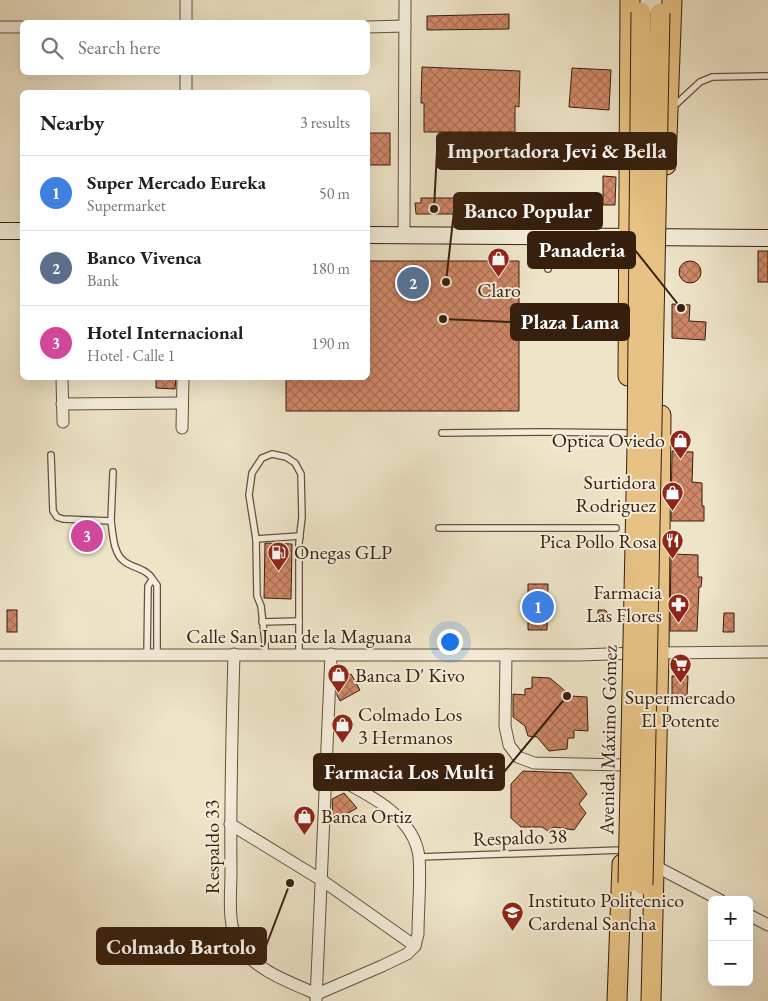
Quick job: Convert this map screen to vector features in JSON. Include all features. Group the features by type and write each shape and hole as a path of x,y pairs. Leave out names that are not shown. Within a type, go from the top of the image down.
{"main road":[{"path":"617,1001 627,652 629,237 638,4"},
{"name":"Avenida Máximo Gómez","path":"638,4 635,884 641,1001"},
{"path":"651,1001 659,653 663,238 668,112 664,4"},
{"name":"Avenida Máximo Gómez","path":"624,1001 635,884 664,4"},
{"path":"0,231 20,232"},
{"path":"370,235 768,238"}],"street":[{"path":"186,0 186,20"},
{"path":"404,235 405,0"},
{"path":"370,26 405,26"},
{"path":"0,27 20,27"},
{"path":"186,75 186,90"},
{"path":"62,380 62,422"},
{"path":"182,428 183,380"},
{"path":"62,404 182,403"},
{"path":"659,653 768,652"},
{"name":"Calle San Juan de la Maguana","path":"0,655 506,655 659,653"},
{"name":"Respaldo 33","path":"234,654 230,824 231,922 237,943 248,956 264,969 317,998"},
{"path":"327,773 390,809 404,824 415,844 418,857 418,934 415,946 407,954 317,998 331,654"},
{"path":"506,655 505,726 509,745 518,757 534,763 624,766"},
{"path":"230,824 322,881 415,946"},
{"path":"655,866 712,896"},
{"path":"753,917 768,925"}],"lane":[{"path":"668,112 700,82 712,77 768,76"},
{"path":"548,236 548,269"},
{"path":"442,433 545,432 628,434"},
{"path":"265,654 266,642 261,606 257,596 256,539 249,488 252,473 262,458 272,454 286,457 295,463 301,474 299,654"},
{"path":"51,455 53,511 57,518 111,521"},
{"path":"113,472 111,521 117,552 124,561 146,572 158,585 152,655"},
{"path":"439,528 616,528"},
{"path":"256,539 300,536"},
{"path":"152,580 148,586 152,655"},
{"path":"262,622 300,621"},
{"name":"Respaldo 38","path":"418,857 622,850"}],"building":[{"path":"509,14 509,29 427,30 427,16"},
{"path":"422,67 520,71 519,107 515,106 515,132 424,132 424,103 421,103"},
{"path":"572,68 611,70 609,110 569,107"},
{"path":"370,133 390,133 390,165 370,165"},
{"path":"603,176 616,177 615,205 603,205"},
{"path":"421,198 470,198 469,214 416,214 415,203 421,203"},
{"path":"758,251 768,251 768,282 758,282"},
{"path":"370,261 519,261 519,411 286,411 286,380 370,380"},
{"path":"690,261 698,264 701,272 698,280 690,283 682,280 679,272 682,264"},
{"path":"672,304 690,305 689,321 706,322 705,340 672,338"},
{"path":"156,380 176,380 175,389 156,388"},
{"path":"672,451 693,452 692,482 702,483 704,521 671,521"},
{"name":"Onegas GLP","path":"265,543 292,544 291,599 264,598"},
{"path":"671,554 698,555 698,577 702,577 701,587 699,587 697,631 670,631"},
{"path":"528,584 548,584 547,630 528,630"},
{"path":"7,610 17,610 17,632 7,632"},
{"path":"598,610 605,610 609,614 609,623 598,619"},
{"path":"724,613 734,613 734,632 723,632"},
{"path":"351,674 360,690 340,701 337,695 337,681"},
{"path":"672,676 688,676 687,696 672,696"},
{"path":"532,677 550,678 571,696 587,697 588,731 574,730 574,738 568,738 567,749 549,751 537,737 528,736 525,726 513,717 513,694 525,695 525,689 532,688"},
{"path":"523,771 571,773 587,794 579,804 586,813 574,830 554,827 548,831 542,827 521,827 511,818 511,784"},
{"path":"344,793 357,808 333,822 332,799"}],"place":[{"name":"Importadora Jevi & Bella","path":"434,209"},
{"name":"Claro","path":"499,277"},
{"name":"Banco Popular","path":"446,282"},
{"name":"Banco Vivenca","path":"413,283"},
{"name":"Panaderia","path":"681,308"},
{"name":"Plaza Lama","path":"443,319"},
{"name":"Optica Oviedo","path":"681,459"},
{"name":"Surtidora Rodriguez","path":"672,512"},
{"name":"Hotel Internacional","path":"87,536"},
{"name":"Pica Pollo Rosa","path":"673,560"},
{"name":"Onegas GLP","path":"278,571"},
{"name":"Super Mercado Eureka","path":"538,607"},
{"name":"Farmacia Las Flores","path":"678,623"},
{"name":"Supermercado El Potente","path":"680,684"},
{"name":"Banca D' Kivo","path":"339,694"},
{"name":"Farmacia Los Multi","path":"567,696"},
{"name":"Colmado Los 3 Hermanos","path":"342,744"},
{"name":"Banca Ortiz","path":"305,835"},
{"name":"Colmado Bartolo","path":"290,883"},
{"name":"Instituto Politecnico Cardenal Sancha","path":"512,931"}]}
